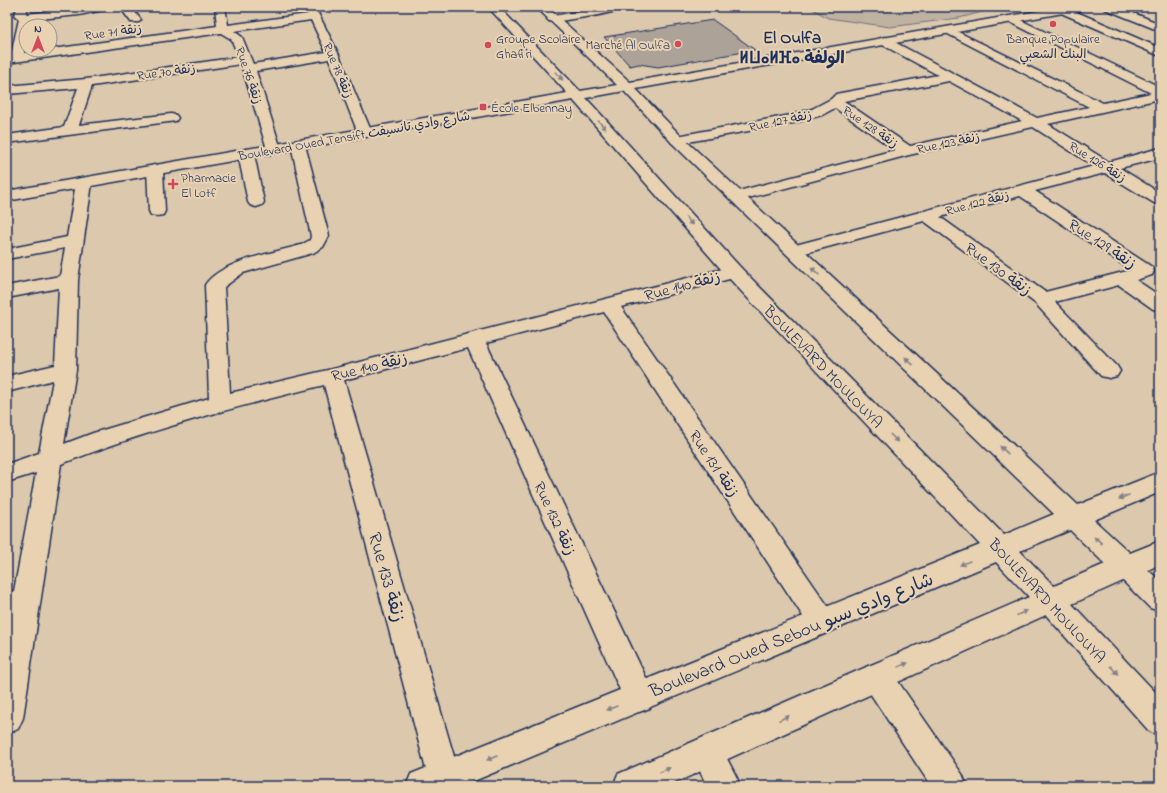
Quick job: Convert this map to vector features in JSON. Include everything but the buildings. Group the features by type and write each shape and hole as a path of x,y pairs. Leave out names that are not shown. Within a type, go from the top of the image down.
{"street":[{"path":"12,58 24,12 79,12 104,7"},
{"path":"125,7 135,20"},
{"name":"Rue 76 زنقة","path":"220,7 223,29 236,37 248,64 274,149"},
{"name":"BOULEVARD MOULOUYA","path":"493,7 576,96 734,272 1050,600 1160,720"},
{"path":"541,7 626,87 677,140 1160,599"},
{"path":"554,19 621,7"},
{"name":"Boulevard Oued Tensift شارع وادي تانسيفت","path":"7,196 1012,19 1060,8 1080,7"},
{"path":"1109,7 1160,28"},
{"path":"1060,8 1160,52"},
{"name":"Rue 71 زنقة","path":"12,58 93,43 167,32 223,29 313,11"},
{"name":"Rue 78 زنقة","path":"313,11 365,133"},
{"path":"1012,19 1160,94"},
{"path":"948,30 1102,108"},
{"name":"Rue 126 زنقة","path":"885,41 1036,123 1160,200"},
{"name":"Rue 70 زنقة","path":"7,90 86,83 333,55"},
{"name":"Rue 127 زنقة","path":"677,140 793,119 816,112 836,102 841,97 949,77"},
{"path":"70,130 86,83"},
{"name":"Rue 123 زنقة","path":"737,196 907,151 1160,94"},
{"name":"Rue 128 زنقة","path":"836,102 907,151"},
{"path":"7,140 70,130 171,118"},
{"path":"220,403 214,285 236,269 307,249 317,243 320,236 298,145"},
{"name":"Rue 122 زنقة","path":"794,251 1160,153"},
{"path":"246,154 256,202"},
{"path":"155,170 157,211"},
{"path":"7,718 17,603 50,459 65,370 69,280 84,183"},
{"name":"Rue 129 زنقة","path":"1029,188 1101,242 1145,271 1122,279"},
{"name":"Rue 130 زنقة","path":"928,216 1042,299 1122,279"},
{"path":"7,254 75,241"},
{"name":"Rue 140 زنقة","path":"7,473 50,459 101,439 220,403 332,376 734,272"},
{"name":"Rue 129 زنقة","path":"1122,279 1160,305"},
{"path":"7,292 69,280"},
{"path":"1042,299 1109,371"},
{"name":"Rue 131 زنقة","path":"609,304 822,621"},
{"name":"Rue 132 زنقة","path":"474,339 639,697"},
{"path":"7,384 65,370"},
{"name":"Rue 133 زنقة","path":"332,376 434,782"},
{"name":"Boulevard Oued Sebou شارع وادي سبو","path":"434,782 1160,482"},
{"path":"630,786 1160,552"},
{"path":"877,677 950,786"},
{"path":"707,752 724,786"}],"shaded area":[{"path":"809,7 1002,7 959,18 890,27 828,18"}],"place":[{"name":"Banque Populaire البنك الشعبي","path":"1053,24"},
{"name":"Marché Al Oulfa","path":"678,44"},
{"name":"Groupe Scolaire Ghafiri","path":"488,45"},
{"name":"École Elbennay","path":"483,107"},
{"name":"Pharmacie El Lotf","path":"173,184"}],"district":[{"name":"El Oulfa ⵍⵡⴰⵍⴼⴰ الولفة","path":"792,47"}]}
